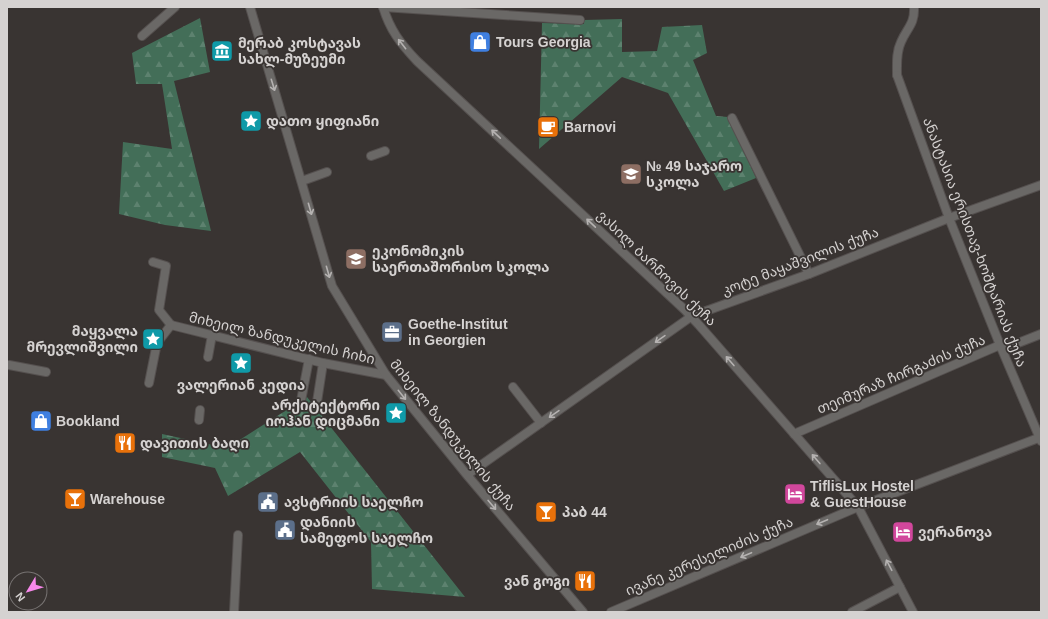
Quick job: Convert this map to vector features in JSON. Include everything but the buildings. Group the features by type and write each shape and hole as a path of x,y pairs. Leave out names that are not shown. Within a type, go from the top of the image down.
{"street":[{"path":"142,36 175,7"},
{"name":"მიხეილ ზანდუკელის ქუჩა","path":"250,7 332,286 386,375 467,475 583,612"},
{"path":"383,7 580,20"},
{"name":"ვასილ ბარნოვის ქუჩა","path":"383,7 388,23 402,45 417,61 692,316 858,507 913,612"},
{"name":"ანასტასია ერისთავ-ხოშტარიას ქუჩა","path":"914,7 914,18 910,28 900,43 897,60 897,75 949,218 1000,345 1041,438"},
{"path":"732,118 809,274"},
{"path":"371,156 385,151"},
{"path":"302,182 327,172"},
{"name":"კოტე მაყაშვილის ქუჩა","path":"467,475 692,316 809,274 949,218 1041,185"},
{"path":"149,383 157,342 171,325 159,310 166,266 153,262"},
{"name":"მიხეილ ზანდუკელის ჩიხი","path":"171,325 309,360 386,375"},
{"name":"თეიმურაზ ჩირგაძის ქუჩა","path":"794,434 1000,345 1013,345 1041,334"},
{"path":"208,357 212,335"},
{"path":"300,406 309,360"},
{"path":"317,402 323,363"},
{"path":"9,365 46,372"},
{"path":"514,387 541,423"},
{"path":"199,420 200,410"},
{"name":"ივანე კერესელიძის ქუჩა","path":"612,612 858,507 1041,438"},
{"path":"234,612 238,536"},
{"path":"852,612 900,587"}],"green space":[{"path":"200,18 210,72 174,81 211,231 165,225 119,214 123,142 172,149 162,84 136,84 132,53"},
{"path":"622,19 622,52 657,51 662,27 702,25 707,53 693,60 716,116 728,117 756,178 724,191 668,93 622,77 539,149 542,23 584,24 584,20"},
{"path":"307,397 465,597 372,589 371,542 300,452 228,496 215,468 162,457 162,434 227,448"}],"place":[{"name":"Tours Georgia","path":"480,42"},
{"name":"მერაბ კოსტავას სახლ-მუზეუმი","path":"222,51"},
{"name":"დათო ყიფიანი","path":"251,121"},
{"name":"Barnovi","path":"548,127"},
{"name":"№ 49 საჯარო სკოლა","path":"631,174"},
{"name":"ეკონომიკის საერთაშორისო სკოლა","path":"356,259"},
{"name":"Goethe-Institut in Georgien","path":"392,332"},
{"name":"მაყვალა მრევლიშვილი","path":"153,339"},
{"name":"ვალერიან კედია","path":"241,363"},
{"name":"არქიტექტორი იოჰან დიცმანი","path":"396,413"},
{"name":"Bookland","path":"41,421"},
{"name":"დავითის ბაღი","path":"125,443"},
{"name":"TiflisLux Hostel & GuestHouse","path":"795,494"},
{"name":"Warehouse","path":"75,499"},
{"name":"ავსტრიის საელჩო","path":"268,502"},
{"name":"პაბ 44","path":"546,512"},
{"name":"დანიის სამეფოს საელჩო","path":"285,530"},
{"name":"ვერანოვა","path":"903,532"},
{"name":"ვან გოგი","path":"585,581"}]}
